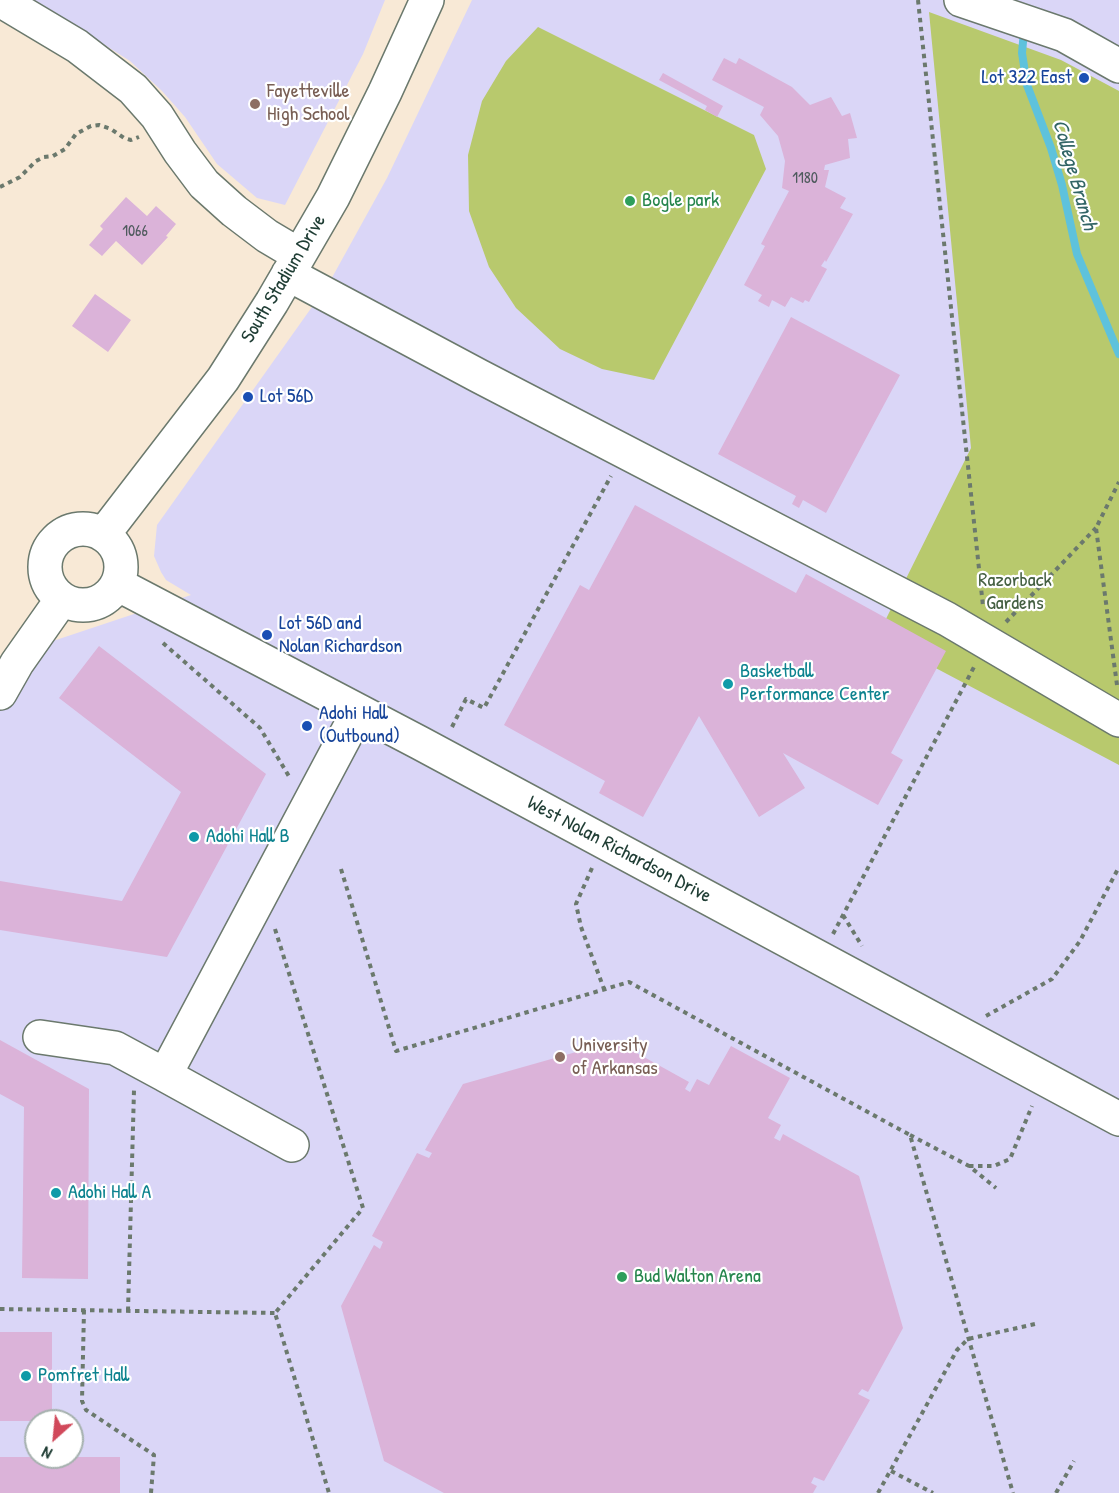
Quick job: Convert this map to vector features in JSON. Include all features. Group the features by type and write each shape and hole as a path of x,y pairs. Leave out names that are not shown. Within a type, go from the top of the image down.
{"street":[{"path":"0,0 86,53 133,89 157,116 204,184 267,236 294,264 624,452 987,642 1118,704"},
{"name":"South Stadium Drive","path":"103,535 223,379 294,264 333,197 386,92 427,0"},
{"path":"966,2 1064,35 1119,66"},
{"path":"87,529 103,535 113,544 120,557 121,570 117,584 98,602 85,605 62,599 50,587 45,571 47,554 56,540 70,531 87,529"},
{"name":"West Nolan Richardson Drive","path":"117,584 1119,1119"},
{"path":"0,693 17,663 62,599"},
{"path":"165,1076 358,712"},
{"path":"40,1037 116,1048 292,1144"}],"path":[{"path":"918,0 987,642"},
{"path":"0,187 20,177 36,161 53,156 65,148 76,134 91,126 105,127 131,140 164,127"},
{"path":"451,728 466,699 484,708 624,452"},
{"path":"820,958 987,642 1096,528 1119,482"},
{"path":"1096,528 1118,704"},
{"path":"158,639 260,728 308,807"},
{"path":"592,867 576,904 581,927 604,989"},
{"path":"958,1032 1052,979 1080,941 1119,867"},
{"path":"341,869 396,1051 629,982 969,1166 996,1188"},
{"path":"263,891 363,1208 275,1313"},
{"path":"843,915 865,951"},
{"path":"128,1311 134,1058"},
{"path":"969,1166 994,1166 1010,1159 1034,1102"},
{"path":"910,1135 1013,1493"},
{"path":"0,1309 275,1313"},
{"path":"84,1310 82,1401 86,1410 154,1455 151,1493"},
{"path":"275,1313 328,1493"},
{"path":"878,1493 957,1350 968,1339 1035,1324"},
{"path":"1056,1493 1074,1461"},
{"path":"891,1470 933,1493"}],"shaded area":[{"name":"Fayetteville High School","path":"34,0 385,0 363,54 285,205 257,198 217,164 185,117 162,91 130,61"},
{"name":"University of Arkansas","path":"472,0 1119,0 1119,1493 0,1493 0,693 26,650 191,595 166,580 161,572 154,556 157,525 329,283 387,178"}],"green space":[{"name":"Razorback Gardens","path":"929,12 1061,60 1119,91 1119,765 877,637 971,448"},
{"path":"538,27 754,135 766,169 654,380 602,369 560,349 516,308 489,267 469,211 468,155 482,101 506,61"}],"building":[{"path":"724,58 736,64 739,58 792,87 810,105 831,97 842,116 850,113 857,138 848,139 850,158 825,165 824,170 829,170 825,187 846,198 840,208 853,214 826,262 825,260 821,266 827,269 809,302 805,300 803,303 791,297 785,307 772,300 769,307 758,301 762,295 744,285 765,246 761,244 789,191 782,188 785,161 778,136 760,115 764,107 712,80"},
{"path":"663,73 723,106 717,117 705,110 707,106 659,80"},
{"path":"126,197 147,216 156,206 176,224 166,236 168,237 142,265 116,241 102,256 89,245 103,229 100,226"},
{"path":"95,294 131,320 108,352 72,326"},
{"path":"791,317 900,375 826,513 803,500 799,508 792,504 796,496 718,454"},
{"name":"Basketball Performance Center","path":"635,505 796,593 806,574 946,651 891,753 903,760 878,805 783,753 805,788 759,817 699,716 643,817 599,793 605,781 504,725 580,585 589,590"},
{"name":"Adohi Hall B","path":"99,646 266,774 167,957 0,930 0,881 122,901 181,792 59,698"},
{"name":"Adohi Hall A","path":"0,1040 89,1089 88,1279 22,1278 24,1107 0,1094"},
{"name":"Bud Walton Arena","path":"615,1041 689,1082 685,1089 690,1092 697,1079 709,1085 731,1046 790,1078 768,1118 781,1125 774,1138 780,1141 783,1134 859,1176 903,1328 868,1392 862,1389 858,1394 870,1400 824,1481 814,1477 811,1483 817,1486 813,1493 444,1493 384,1461 341,1306 374,1245 380,1249 383,1242 372,1236 417,1153 429,1158 432,1153 425,1150 463,1084"},
{"name":"Pomfret Hall","path":"0,1332 52,1332 52,1409 24,1409 24,1421 0,1421"},
{"path":"0,1457 24,1457 24,1469 84,1469 84,1457 120,1457 120,1493 0,1493"}],"waterway":[{"name":"College Branch","path":"1024,31 1022,53 1027,85 1051,148 1062,185 1077,254 1119,354"}],"place":[{"name":"Lot 322 East","path":"1084,78"},
{"name":"Fayetteville High School","path":"255,104"},
{"name":"Bogle park","path":"630,201"},
{"name":"Lot 56D","path":"248,397"},
{"name":"Lot 56D and Nolan Richardson","path":"267,635"},
{"name":"Basketball Performance Center","path":"728,684"},
{"name":"Adohi Hall (Outbound)","path":"307,726"},
{"name":"Adohi Hall B","path":"194,837"},
{"name":"University of Arkansas","path":"560,1057"},
{"name":"Adohi Hall A","path":"56,1193"},
{"name":"Bud Walton Arena","path":"622,1277"},
{"name":"Pomfret Hall","path":"26,1376"}]}
